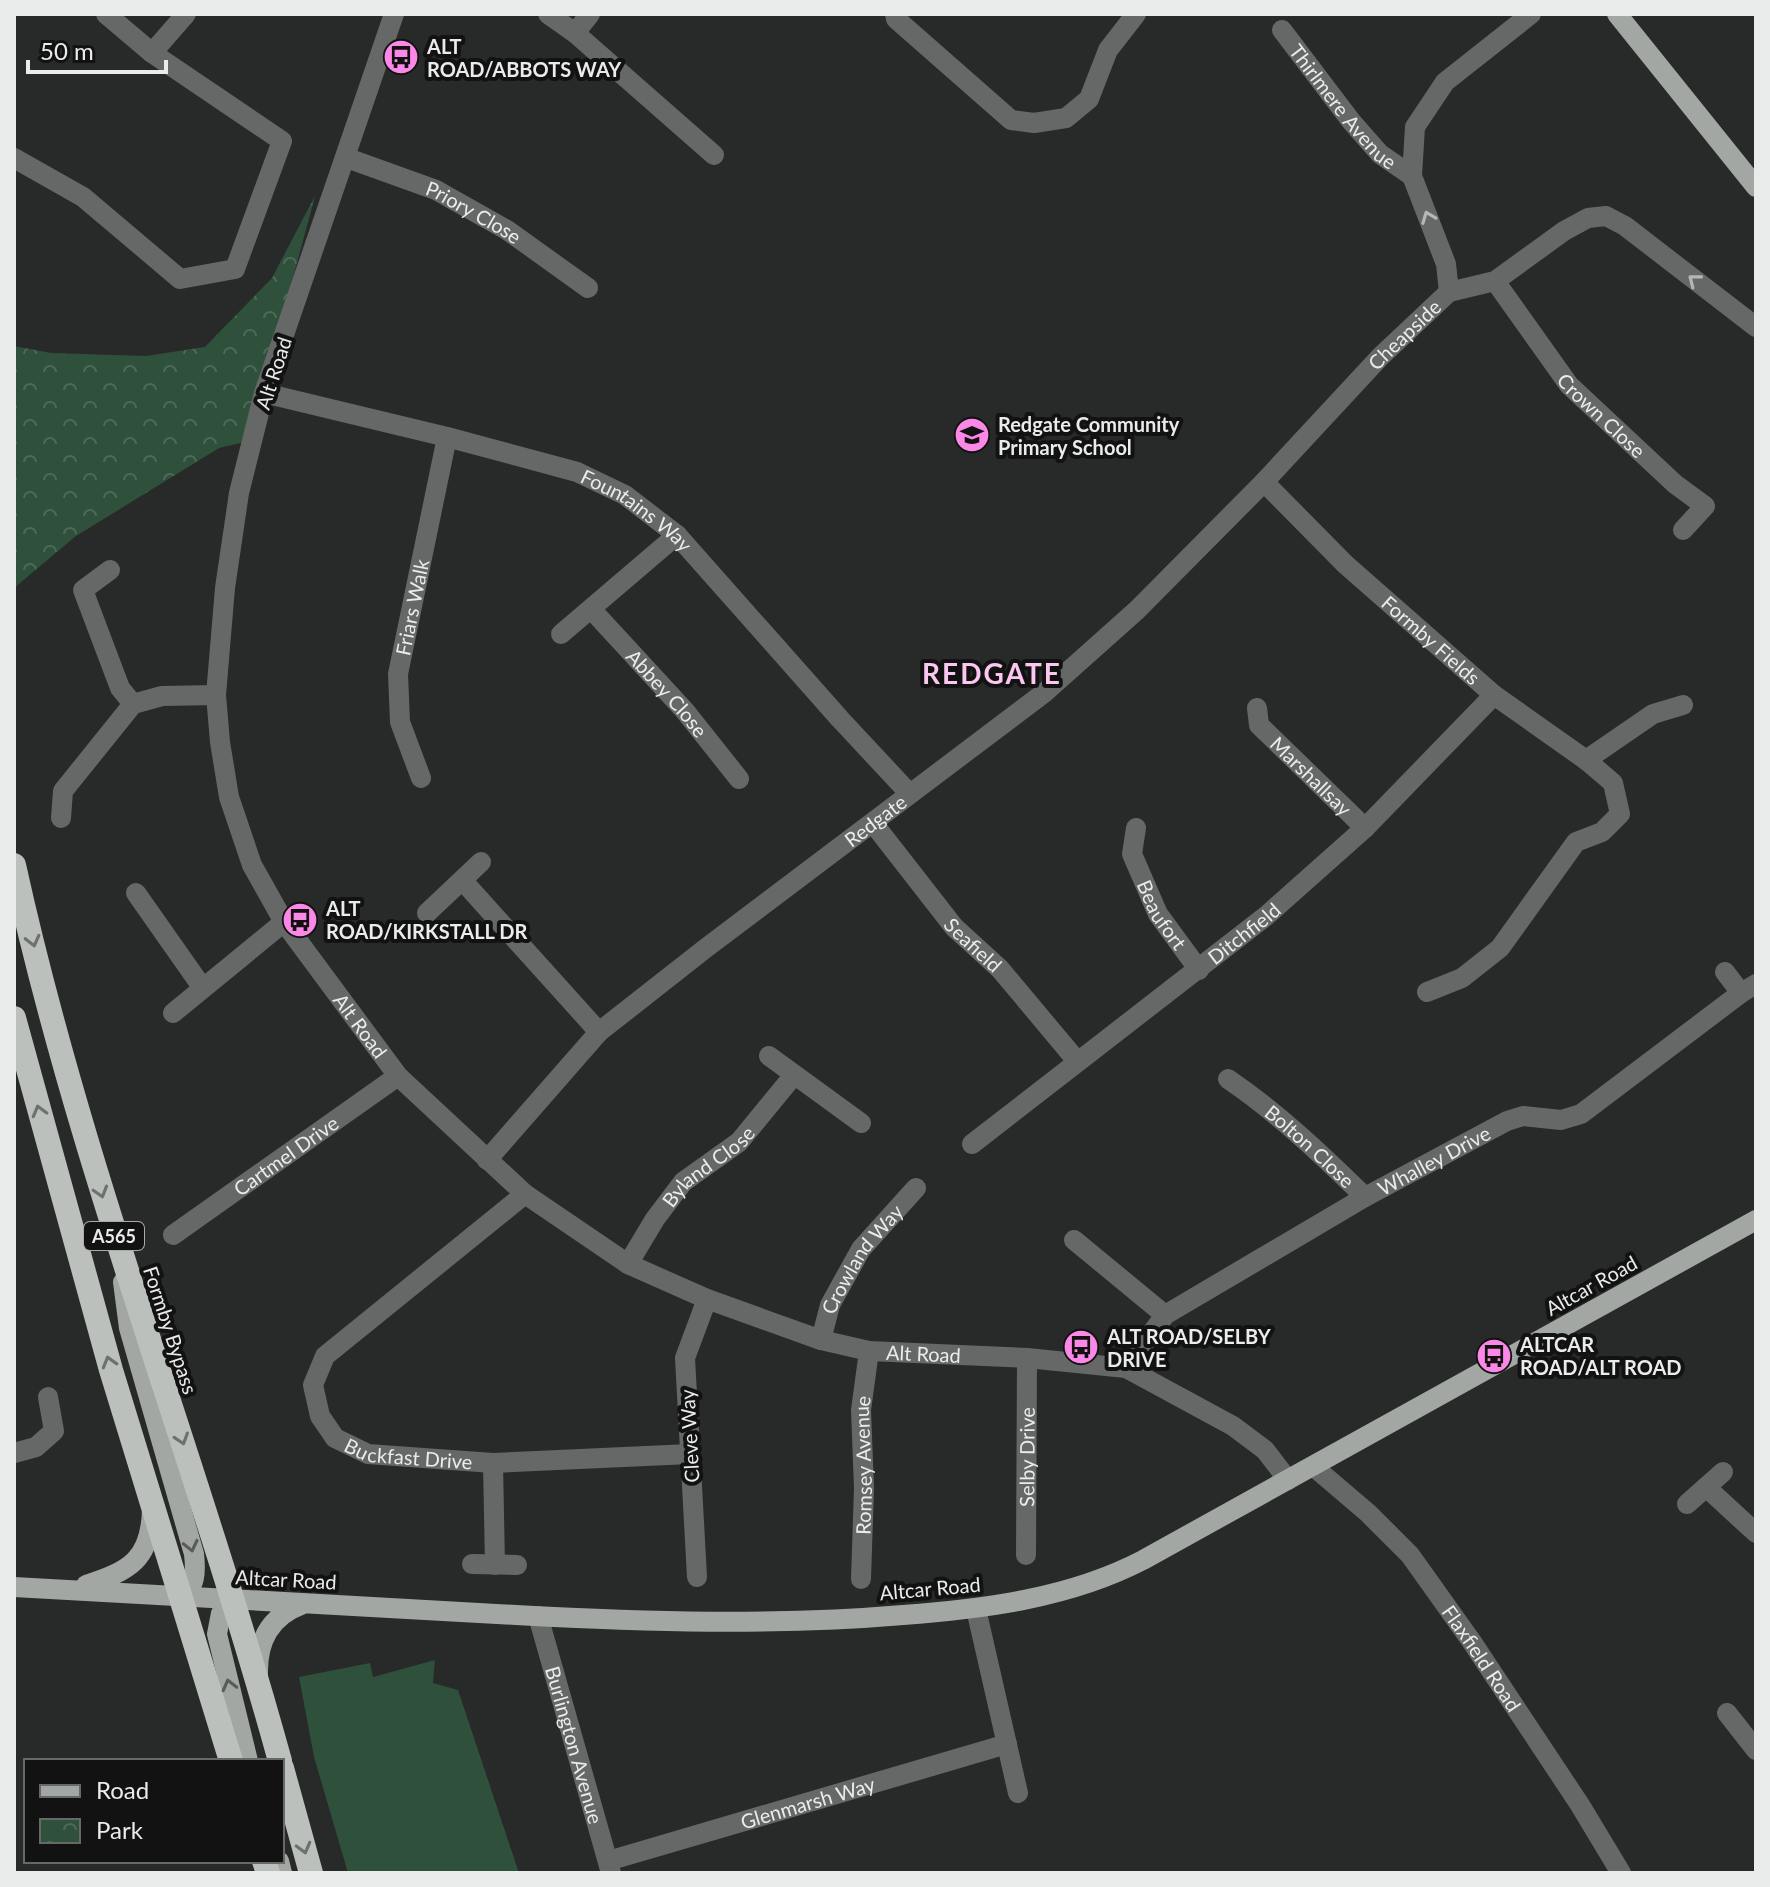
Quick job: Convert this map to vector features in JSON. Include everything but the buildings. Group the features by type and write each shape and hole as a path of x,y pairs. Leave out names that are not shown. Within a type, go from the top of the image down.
{"highway":[{"name":"Formby Bypass","path":"14,865 80,1125 235,1600 279,1759"},
{"name":"A565","path":"14,1018 111,1370 230,1759"},
{"path":"284,1775 311,1873"}],"main road":[{"path":"1617,14 1756,187"},
{"name":"Altcar Road","path":"14,1587 715,1623 849,1620 976,1609 1089,1582 1133,1566 1756,1220"},
{"path":"120,1254 129,1328 194,1554 191,1588 180,1597"},
{"path":"70,1590 118,1574 134,1564 147,1540 152,1507"},
{"path":"235,1600 221,1613 217,1634 248,1759"},
{"path":"259,1685 259,1655 264,1636 276,1619 303,1604"}],"street":[{"path":"14,158 83,197 180,279 235,269 282,141 152,53 106,14"},
{"path":"152,53 186,14"},
{"name":"Alt Road","path":"394,14 264,393 239,493 225,588 216,695 229,797 252,865 284,922 398,1076 525,1194 628,1264 707,1299 821,1340 869,1351 1027,1358 1126,1368 1233,1426 1265,1450 1288,1480"},
{"path":"548,14 700,134 714,155"},
{"path":"575,33 590,14"},
{"path":"895,14 896,19 1011,120 1034,123 1066,118 1089,99 1108,50 1136,14"},
{"name":"Cheapside","path":"1264,482 1380,357 1449,292 1446,264 1412,176 1415,127 1445,82 1531,14"},
{"name":"Thirlmere Avenue","path":"1282,30 1380,154 1412,176"},
{"name":"Priory Close","path":"347,158 436,190 507,230 588,288"},
{"path":"1449,292 1495,281 1564,231 1588,218 1606,216 1625,226 1756,327"},
{"name":"Crown Close","path":"1495,281 1569,385 1675,484 1705,506 1683,530"},
{"name":"Fountains Way","path":"264,393 577,472 625,495 677,535 909,793"},
{"name":"Friars Walk","path":"421,778 400,722 398,674 447,437"},
{"name":"Formby Fields","path":"1264,482 1345,564 1494,695 1586,760 1613,783 1620,814 1602,832 1576,842 1500,948 1462,978"},
{"name":"Redgate","path":"487,1160 599,1032 1044,693 1137,610 1264,482"},
{"path":"561,634 677,535"},
{"path":"110,570 83,590 120,688 133,704"},
{"name":"Abbey Close","path":"592,610 685,711 739,779"},
{"path":"61,818 63,791 133,704 162,696 216,695"},
{"name":"Ditchfield","path":"972,1144 1266,916 1365,828 1494,695"},
{"path":"1586,760 1653,714 1683,705"},
{"name":"Marshallsay","path":"1252,720 1365,828"},
{"name":"Seafield","path":"873,823 954,927 1000,969 1077,1061"},
{"name":"Beaufort","path":"1136,828 1123,852 1158,914 1199,970"},
{"path":"427,913 481,862"},
{"path":"463,881 599,1032"},
{"path":"136,893 202,987"},
{"path":"173,1013 284,922"},
{"path":"1725,972 1748,989"},
{"path":"1427,992 1462,978"},
{"path":"1452,999 1462,978"},
{"name":"Whalley Drive","path":"1126,1368 1165,1315 1365,1197 1507,1121 1523,1116 1561,1120 1581,1114 1748,989"},
{"path":"769,1056 861,1123"},
{"name":"Byland Close","path":"628,1264 655,1219 683,1182 739,1142 794,1075"},
{"name":"Cartmel Drive","path":"173,1235 398,1076"},
{"name":"Bolton Close","path":"1228,1079 1259,1088 1308,1142 1365,1197"},
{"name":"Crowland Way","path":"821,1340 830,1305 861,1249 915,1189"},
{"name":"Buckfast Drive","path":"525,1194 325,1356 313,1385 320,1416 335,1438 368,1454 493,1463 690,1454"},
{"path":"1103,1235 1082,1246 1165,1315"},
{"name":"Cleve Way","path":"698,1577 685,1358 707,1299"},
{"name":"Romsey Avenue","path":"861,1579 864,1488 861,1410 869,1351"},
{"name":"Selby Drive","path":"1026,1555 1027,1358"},
{"path":"14,1453 36,1447 54,1431 48,1397"},
{"path":"493,1463 495,1565"},
{"name":"Flaxfield Road","path":"1314,1467 1368,1513 1410,1555 1472,1642 1580,1805 1621,1873"},
{"path":"1687,1504 1723,1472"},
{"path":"1706,1487 1756,1533"},
{"path":"472,1564 517,1565"},
{"path":"976,1609 1018,1793"},
{"name":"Burlington Avenue","path":"538,1616 609,1867"},
{"path":"1727,1713 1756,1750"},
{"name":"Glenmarsh Way","path":"609,1867 1007,1744"}],"green space":[{"path":"315,196 249,441 219,448 76,536 14,588 14,346 51,353 146,356 205,347 272,278"},
{"path":"435,1660 433,1683 458,1690 519,1873 348,1873 314,1757 299,1677 370,1663 373,1677"}],"place":[{"name":"ALT ROAD/ABBOTS WAY","path":"401,57"},
{"name":"Redgate Community Primary School","path":"972,435"},
{"name":"ALT ROAD/KIRKSTALL DR","path":"300,920"},
{"name":"ALT ROAD/SELBY DRIVE","path":"1081,1347"},
{"name":"ALTCAR ROAD/ALT ROAD","path":"1494,1356"}],"district":[{"name":"REDGATE","path":"992,673"}]}
